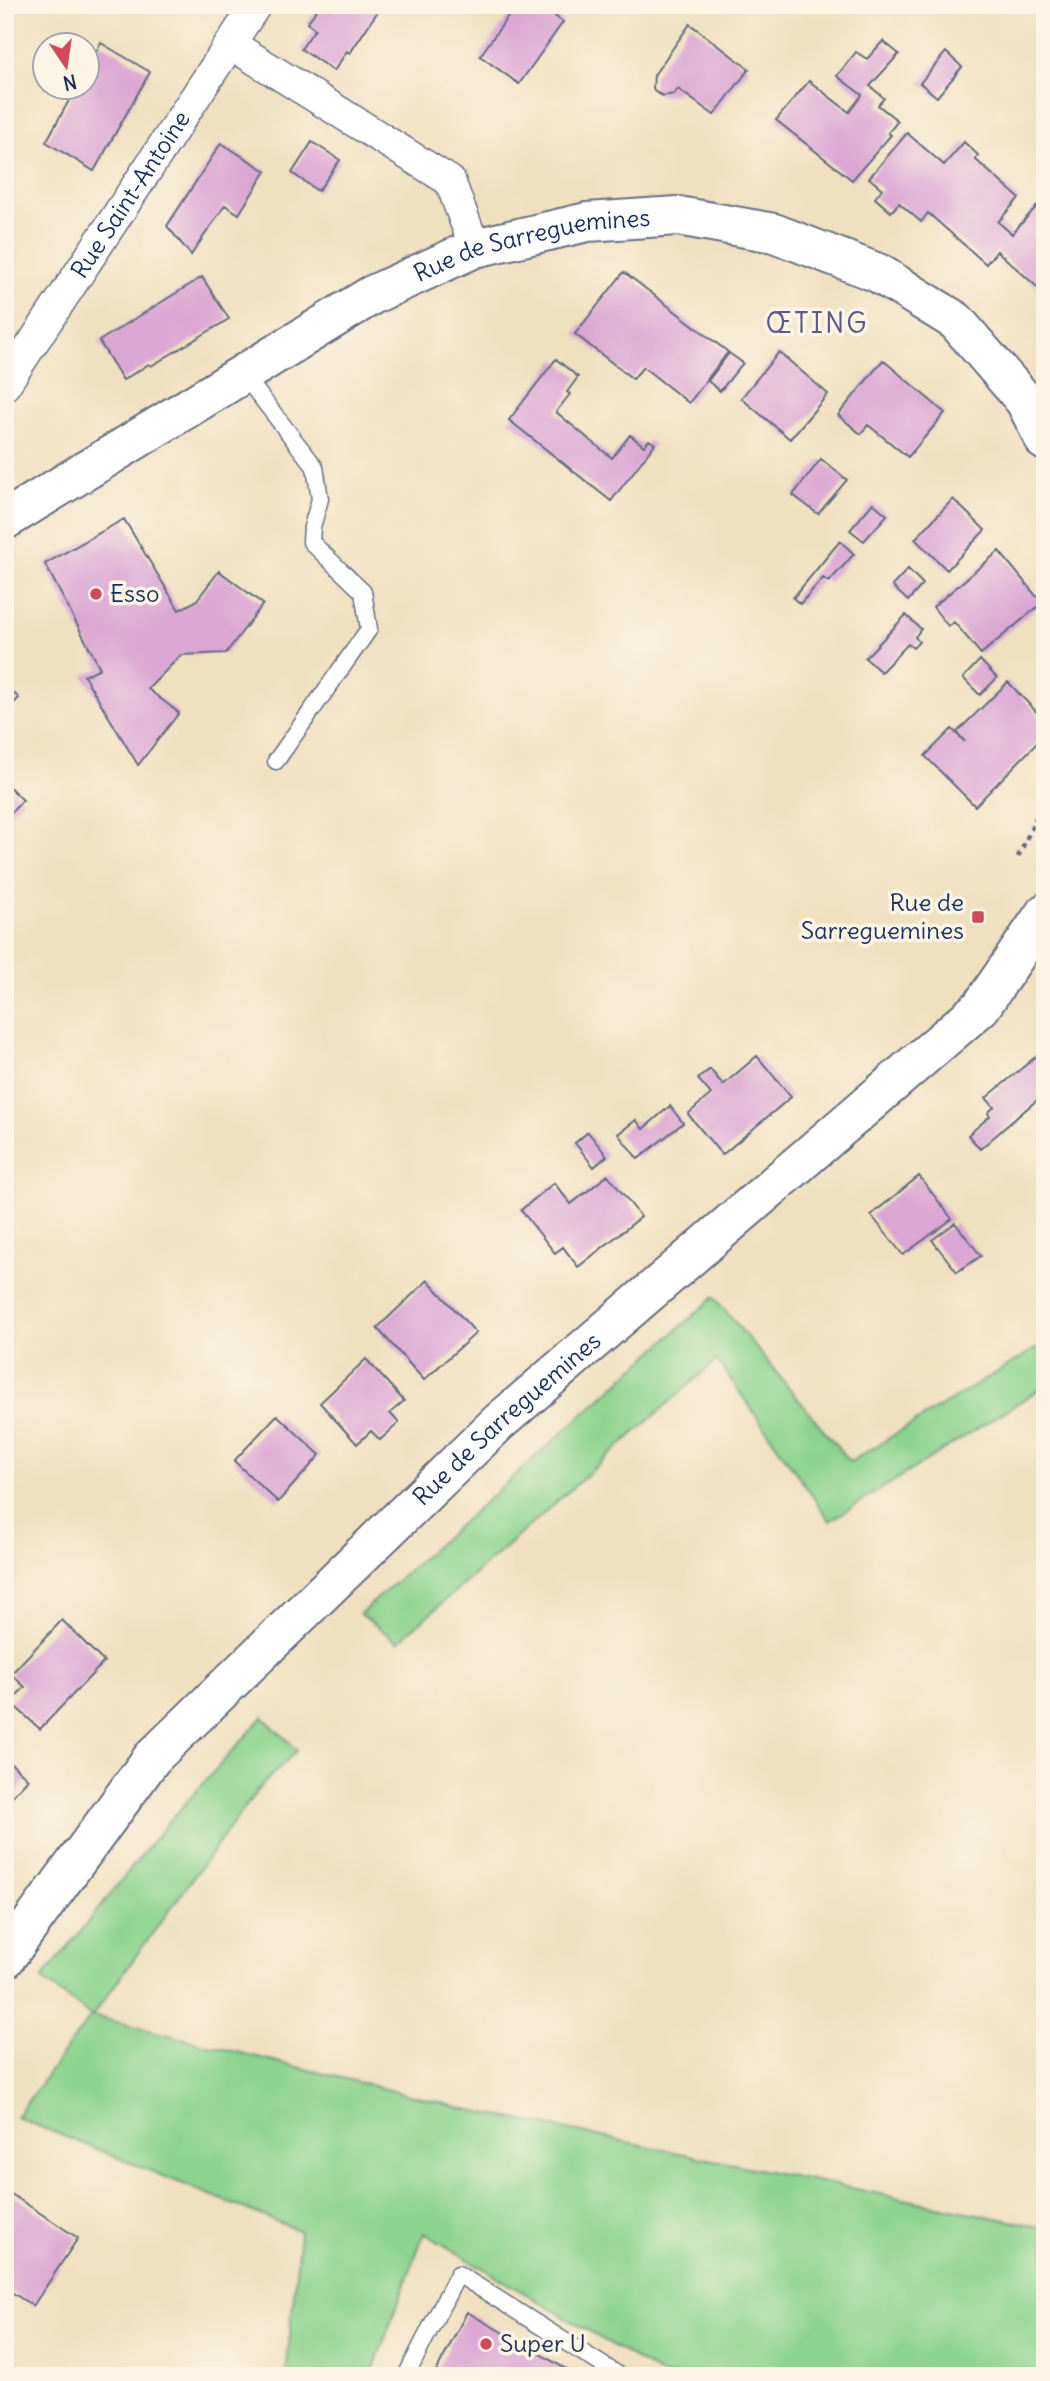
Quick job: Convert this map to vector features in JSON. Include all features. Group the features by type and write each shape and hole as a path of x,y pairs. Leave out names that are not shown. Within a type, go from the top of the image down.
{"main road":[{"name":"Rue de Sarreguemines","path":"5,520 372,295 475,248 587,222 678,216 774,233 878,273 956,321 1025,401 1045,441"},
{"name":"Rue de Sarreguemines","path":"5,1959 152,1758 499,1422 981,1007 1045,913"}],"street":[{"name":"Rue Saint-Antoine","path":"5,385 256,5"},
{"path":"232,45 450,181 475,248"}],"lane":[{"path":"243,374 315,467 320,499 311,542 363,592 369,629 276,761"},
{"path":"407,2376 458,2274 620,2376"}],"path":[{"path":"1018,857 1045,799"}],"green space":[{"path":"714,1297 850,1462 1045,1343 1045,1386 830,1521 717,1360 398,1642 360,1614"},
{"path":"263,1717 297,1750 259,1788 92,2016 466,2109 1045,2228 1045,2376 664,2376 424,2233 371,2376 286,2376 300,2231 16,2117 91,2016 42,1979 166,1825"}],"building":[{"path":"320,5 329,9 331,5 382,5 350,53 347,51 334,71 301,49 315,29 307,23"},
{"path":"516,5 540,5 563,22 519,84 480,56"},
{"path":"690,24 749,69 714,115 678,89 674,94 663,96 653,88 654,75"},
{"path":"883,41 899,54 870,86 884,98 878,105 898,121 888,133 891,135 852,180 776,120 809,81 849,112 862,95 837,76 856,52 867,59"},
{"path":"102,44 150,72 94,171 46,142 68,102 102,102"},
{"path":"946,52 962,67 937,97 920,83"},
{"path":"907,133 944,165 964,142 978,155 975,159 1019,198 998,222 1012,234 1037,206 1045,213 1045,294 997,251 986,264 928,213 921,222 899,203 891,212 875,198 882,189 869,178"},
{"path":"312,142 340,160 318,191 292,173"},
{"path":"221,143 266,171 239,214 225,205 191,255 167,226"},
{"path":"624,272 728,352 689,403 643,367 633,379 575,334"},
{"path":"202,277 229,319 123,380 99,341"},
{"path":"779,352 828,394 790,439 741,398"},
{"path":"729,353 743,363 720,391 708,381"},
{"path":"556,359 578,377 567,392 570,394 556,412 612,458 630,435 644,446 649,440 655,444 611,501 509,420"},
{"path":"883,360 945,413 908,457 868,425 861,434 838,415"},
{"path":"821,459 847,480 818,514 793,495"},
{"path":"953,499 985,530 947,570 915,539"},
{"path":"873,503 887,515 864,541 850,530"},
{"path":"124,519 179,610 196,601 219,571 263,604 226,653 181,655 148,689 179,713 138,765 84,676 100,668 45,564"},
{"path":"840,541 854,554 829,582 823,578 800,604 793,598"},
{"path":"999,551 1042,603 981,654 954,622 948,626 933,607"},
{"path":"908,569 923,584 908,601 892,586"},
{"path":"906,615 921,629 915,637 919,642 913,648 908,644 881,672 865,658"},
{"path":"980,660 997,678 980,695 963,678"},
{"path":"1008,682 1045,721 1045,735 975,806 925,756 952,729 965,742 957,732"},
{"path":"5,685 19,698 5,712"},
{"path":"5,783 23,800 5,819"},
{"path":"1045,1049 1045,1093 980,1149 968,1135 990,1116 988,1113 994,1107 986,1098"},
{"path":"757,1056 791,1097 722,1155 688,1114 711,1094 698,1079 710,1069 723,1085"},
{"path":"670,1106 683,1123 638,1159 618,1134 636,1120 643,1129"},
{"path":"588,1132 607,1156 594,1167 575,1143"},
{"path":"608,1175 641,1217 578,1267 563,1247 555,1253 521,1210 554,1183 571,1204"},
{"path":"919,1176 952,1219 903,1255 871,1215"},
{"path":"955,1223 981,1256 957,1272 932,1240"},
{"path":"428,1280 476,1333 424,1380 377,1328"},
{"path":"366,1359 404,1401 390,1413 399,1423 380,1440 371,1431 357,1444 320,1403"},
{"path":"277,1415 320,1455 278,1502 234,1461"},
{"path":"62,1620 104,1662 40,1729 10,1702 25,1687 11,1674"},
{"path":"5,1758 28,1779 5,1804"},
{"path":"5,2190 78,2238 33,2306 5,2288"},
{"name":"Super U","path":"467,2312 578,2376 434,2376"}],"place":[{"name":"Esso","path":"96,594"},
{"name":"Rue de Sarreguemines","path":"978,917"},
{"name":"Super U","path":"486,2344"}],"district":[{"name":"ŒTING","path":"817,323"}]}
